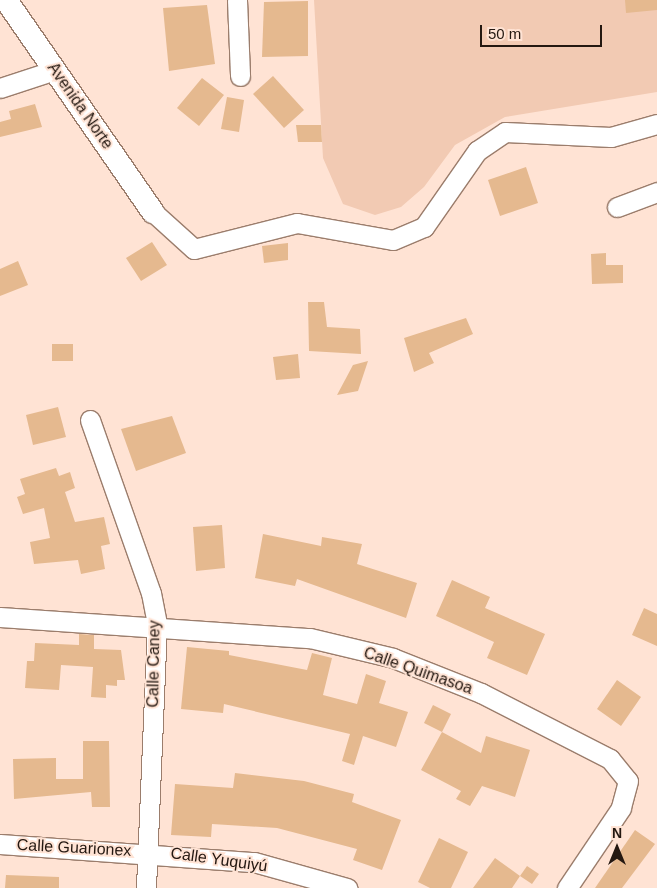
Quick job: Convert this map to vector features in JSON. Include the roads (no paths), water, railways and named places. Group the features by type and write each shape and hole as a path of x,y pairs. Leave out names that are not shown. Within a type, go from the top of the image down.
{"street":[{"name":"Avenida Norte","path":"6,0 153,212"},
{"path":"237,0 240,76"},
{"path":"0,88 54,70"},
{"path":"153,212 194,249 297,223 393,240 424,227 477,151 505,132 612,137 657,124"},
{"path":"617,206 657,192"},
{"name":"Calle Caney","path":"90,420 151,593 157,625 146,888"},
{"name":"Calle Quimasoa","path":"0,617 157,625 310,638 393,658 481,693 610,759 628,781 621,808 567,888"},
{"name":"Calle Guarionex","path":"0,844 149,852"},
{"name":"Calle Yuquiyú","path":"149,852 254,862 347,888"}]}
